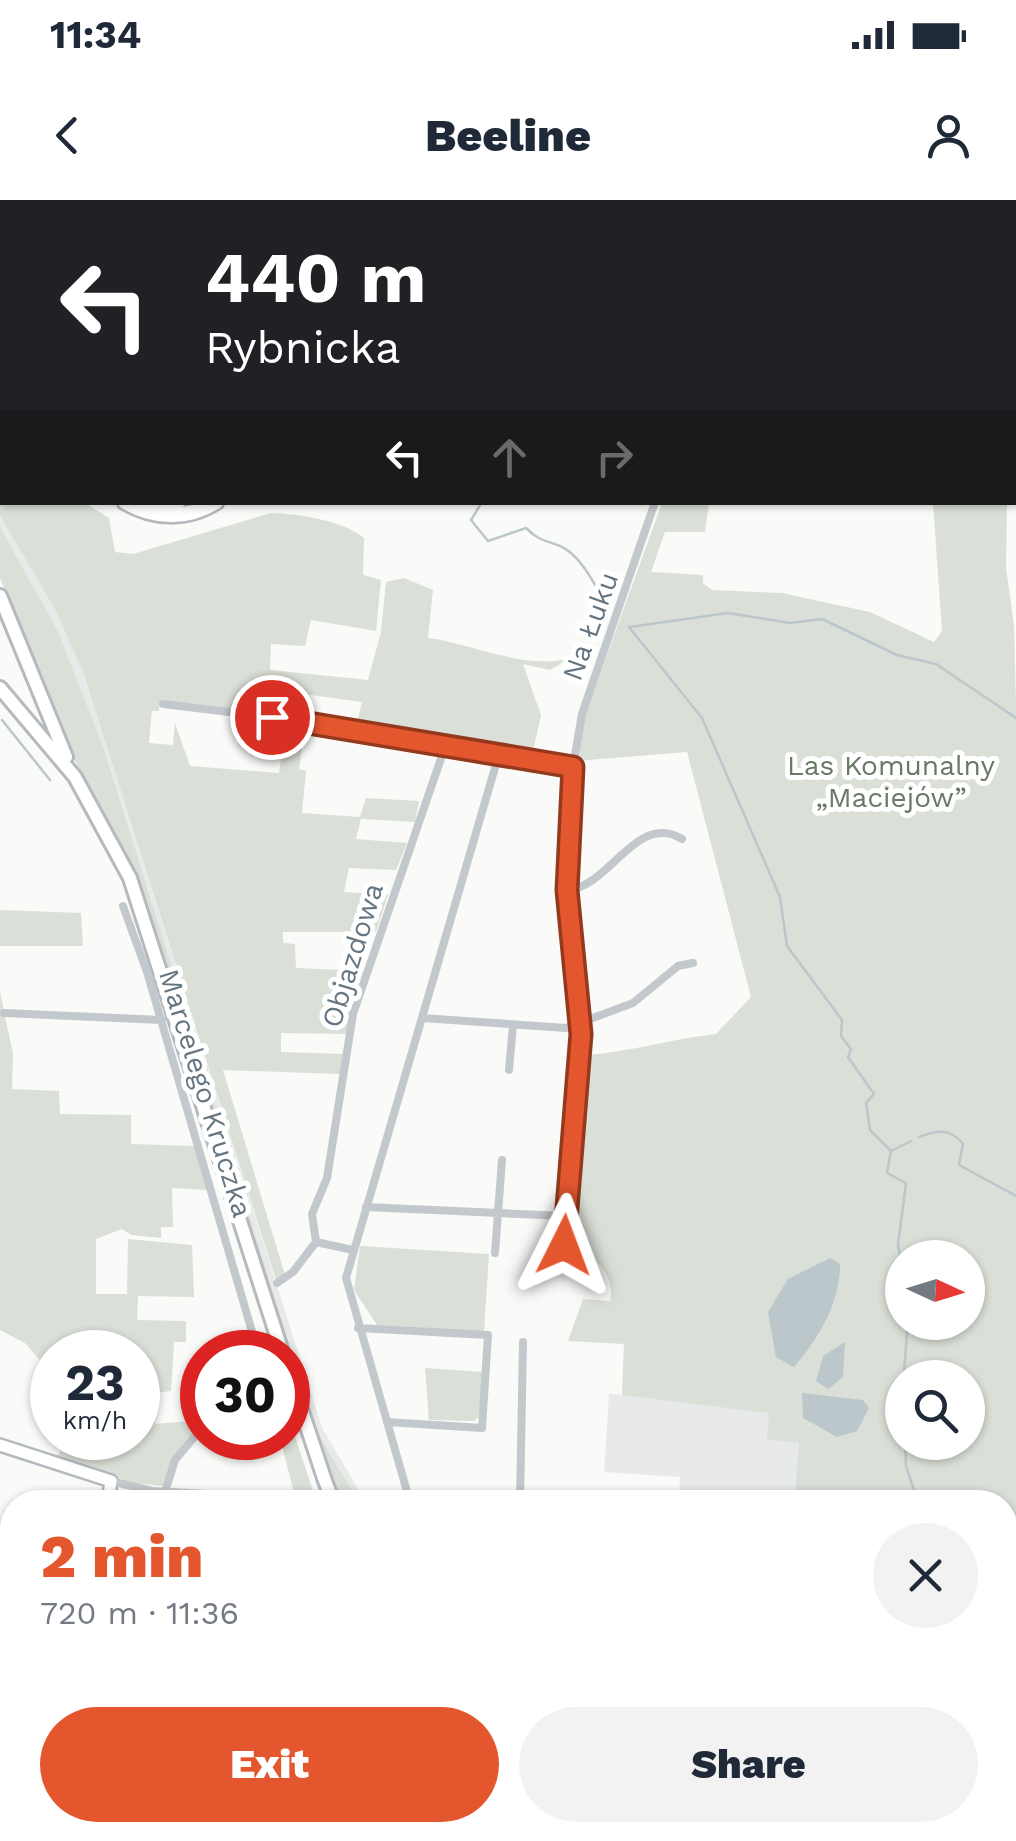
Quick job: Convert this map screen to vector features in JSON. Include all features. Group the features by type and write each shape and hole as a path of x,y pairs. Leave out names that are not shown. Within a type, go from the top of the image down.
{"highway":[{"path":"130,505 143,512 174,516 207,505"}],"main road":[{"path":"0,596 44,709 116,847 144,914 275,1330"},
{"path":"0,688 86,794"},
{"path":"0,699 65,776 123,880 267,1330"},
{"path":"310,1444 322,1490"},
{"path":"310,1452 326,1490"}],"street":[{"name":"Na Łuku","path":"570,1256 564,1245 565,1216 581,1023 567,890 573,767 582,714 654,505"},
{"path":"163,704 446,744 573,767"},
{"name":"Objazdowa","path":"316,1242 312,1214 327,1178 354,1008 446,744"},
{"path":"407,1490 346,1284 500,754"},
{"path":"567,890 584,886 650,834 682,839"},
{"name":"Marcelego Kruczka","path":"122,906 162,1020 252,1330"},
{"path":"422,1018 566,1028 641,998 678,966 693,963"},
{"path":"4,1013 162,1020"},
{"path":"509,1070 513,1025"},
{"path":"495,1253 502,1160"},
{"path":"366,1206 565,1216"},
{"path":"278,1284 293,1272 316,1242 353,1250"},
{"path":"358,1328 488,1335 482,1428 387,1422"},
{"path":"520,1490 524,1342"},
{"path":"0,1445 111,1481 155,1490"},
{"path":"166,1490 180,1455"},
{"path":"110,1490 111,1481"}],"shaded area":[{"path":"0,516 57,613 84,675 291,1330 285,1330 104,749 58,631 0,527"},
{"path":"830,1258 840,1264 832,1306 820,1332 794,1367 776,1357 768,1312 788,1279"},
{"path":"845,1342 843,1377 828,1389 816,1381 823,1356"},
{"path":"310,1390 322,1428 359,1490 352,1490 316,1430 310,1411"},
{"path":"802,1393 863,1400 869,1408 857,1431 837,1437 803,1418"},
{"path":"609,1394 685,1399 769,1413 799,1443 795,1490 679,1490 680,1477 604,1472"}],"green space":[{"path":"0,505 88,505 109,518 115,552 133,554 271,513 332,522 355,532 364,538 363,575 381,580 376,631 311,620 305,646 271,644 270,670 368,680 381,632 386,582 404,578 433,590 428,638 533,661 568,659 550,670 523,664 541,715 532,756 356,726 362,702 297,693 294,717 160,701 159,711 152,711 149,743 173,745 175,723 190,766 279,773 286,725 305,727 299,769 306,771 302,813 360,817 366,798 419,801 415,822 361,819 356,839 407,843 396,870 349,868 344,892 388,895 376,932 283,932 283,943 295,944 296,968 365,971 347,1034 281,1033 281,1052 344,1054 340,1074 223,1070 285,1275 276,1280 84,675 57,613 0,516"},
{"name":"Las Komunalny „Maciejów”","path":"661,505 709,505 705,532 665,532 651,572 703,575 703,583 712,590 782,593 870,612 934,642 942,631 933,505 1007,505 1006,568 1014,626 1016,706 1016,1490 795,1490 799,1443 767,1439 769,1413 622,1395 624,1344 568,1341 583,1299 610,1301 611,1292 602,1268 573,1244 588,1055 716,1034 751,997 687,752 576,761 583,721"},
{"path":"0,527 58,631 104,749 285,1330 133,869 66,744 0,578"},
{"path":"0,910 81,913 83,946 0,946"},
{"path":"0,992 13,1054 12,1089 59,1091 60,1114 131,1115 131,1144 194,1146 210,1190 172,1188 173,1227 161,1227 161,1238 131,1235 122,1229 96,1239 96,1294 127,1294 128,1239 192,1245 194,1297 138,1296 137,1320 186,1321 186,1330 180,1330 180,1342 174,1342 171,1391 160,1392 160,1330 30,1330 30,1349 0,1330"},
{"path":"360,1246 489,1254 484,1332 377,1325 354,1290"},
{"path":"425,1368 483,1372 480,1416 474,1421 429,1420"},
{"path":"310,1411 316,1430 352,1490 335,1490 310,1413"},
{"path":"180,1422 180,1450 163,1486 133,1483 68,1460 160,1460 160,1424"},
{"path":"286,1460 303,1460 313,1490 293,1490"}],"waterway":[{"path":"480,505 471,520 488,541 526,528 560,546 582,565 609,610"},
{"path":"630,627 728,613 790,623 822,619 897,655 936,664 1016,718"},
{"path":"629,627 702,718 780,897 787,946 842,1020 841,1036 851,1049 848,1057 874,1094 866,1103 870,1130 891,1151"},
{"path":"2,720 50,780"},
{"path":"919,1137 938,1132 954,1135 963,1144 959,1165 1016,1196"},
{"path":"899,1240 906,1183 887,1173 891,1151 911,1141"},
{"path":"905,1360 907,1340"},
{"path":"906,1460 914,1490"}],"route":[{"path":"272,717 573,767 567,890 581,1034 564,1245"}]}
